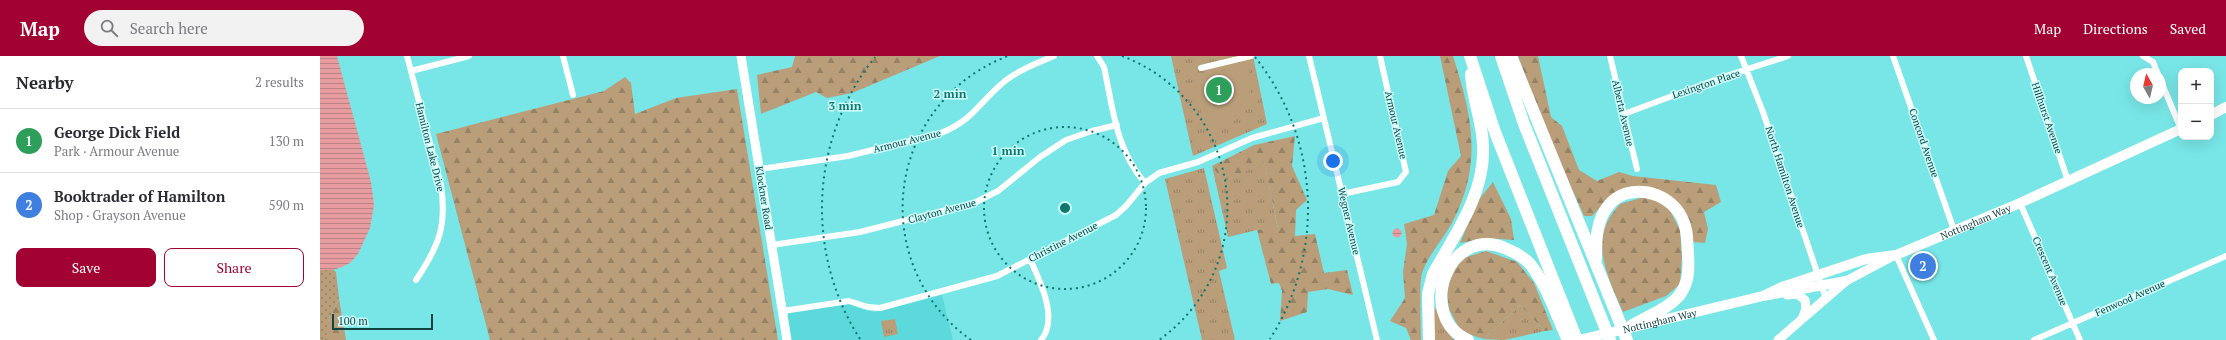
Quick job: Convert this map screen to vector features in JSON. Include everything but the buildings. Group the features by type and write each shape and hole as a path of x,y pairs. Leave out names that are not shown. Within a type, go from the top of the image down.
{"highway":[{"path":"1501,56 1524,124 1610,340"},
{"path":"1512,56 1626,340"},
{"path":"1470,57 1568,340"},
{"path":"1429,340 1428,294 1431,279 1475,196 1483,172 1482,133 1472,91 1470,57"},
{"path":"1597,268 1598,226 1608,206 1616,199 1630,192 1646,192 1663,197 1677,210 1682,218 1687,237 1689,273 1686,282 1682,290 1671,303 1628,328"},
{"path":"1468,340 1454,330 1446,317 1441,294 1442,282 1451,262 1463,252 1474,246 1489,244 1500,246 1529,262 1578,340"}],"main road":[{"name":"Klockner Road","path":"740,56 760,169 787,340"},
{"path":"2214,114 2225,109"},
{"name":"Nottingham Way","path":"1819,280 1866,259 1896,255 2020,203 2178,130"},
{"path":"1778,340 1846,281 1896,255"},
{"name":"Nottingham Way","path":"1578,340 1763,296 1782,287 1819,280 1846,281"},
{"path":"1763,296 1797,294 1802,296 1806,304 1802,319"}],"street":[{"name":"Hamilton Lake Drive","path":"407,56 441,185 444,206 443,227 437,245 416,280"},
{"path":"410,71 469,56"},
{"path":"563,56 573,95"},
{"name":"Armour Avenue","path":"760,169 848,156 941,133 953,128 973,115 995,91 1015,74 1054,56"},
{"path":"1097,56 1104,67 1117,125 1126,156 1145,183"},
{"path":"1201,68 1251,56"},
{"name":"Wegner Avenue","path":"1309,56 1377,340"},
{"name":"Armour Avenue","path":"1342,194 1398,182 1406,172 1380,56"},
{"name":"Alberta Avenue","path":"1610,56 1636,169"},
{"name":"North Hamilton Avenue","path":"1741,56 1763,112 1826,299"},
{"name":"Lexington Place","path":"1624,114 1788,56"},
{"name":"Concord Avenue","path":"1893,56 1954,230"},
{"name":"Hillhurst Avenue","path":"2026,56 2068,181"},
{"path":"2148,57 2153,62 2156,68"},
{"path":"2166,93 2178,122"},
{"name":"Christine Avenue","path":"783,311 849,301 868,307 880,308 983,282 1116,215 1126,206 1145,183 1158,173 1198,162 1252,138 1324,118"},
{"name":"Clayton Avenue","path":"772,245 860,232 974,203 998,191 1066,140 1080,134 1117,125"},
{"name":"Crescent Avenue","path":"2020,203 2080,340"},
{"path":"1896,255 1934,340"},
{"name":"Fenwood Avenue","path":"2034,340 2226,256"},
{"path":"1030,259 1039,280 1048,315 1046,331 1041,340"}],"shaded area":[{"path":"320,56 337,56 371,182 374,205 370,228 358,254 350,263 333,270 320,270"},
{"path":"1397,228 1402,233 1397,238 1392,233"},
{"path":"942,295 953,340 791,340 787,316 789,313 846,303 864,310 875,312"}],"green space":[{"path":"795,56 940,56 852,93 827,98 816,92 761,114 757,75 792,67"},
{"path":"1171,56 1253,56 1267,124 1193,156"},
{"path":"1440,56 1453,56 1460,78 1469,119 1471,159 1468,179 1453,221 1428,260 1422,273 1420,295 1421,340 1411,340 1406,328 1390,321 1405,298 1403,272 1407,244 1404,224 1434,215 1448,171 1461,156"},
{"path":"1518,56 1538,56 1551,117 1562,126 1579,170 1597,181 1619,172 1633,176 1716,185 1721,202 1704,212 1708,229 1705,243 1693,242 1689,223 1684,210 1677,202 1668,197 1644,194 1613,194 1592,216 1584,216 1541,120"},
{"path":"1248,63 1250,89 1245,108 1231,124 1209,137 1192,82 1194,79"},
{"path":"625,77 631,83 635,114 676,98 737,89 778,340 490,340 436,134 604,91"},
{"path":"1295,136 1292,166 1307,200 1296,210 1295,236 1315,234 1324,273 1347,270 1353,295 1328,289 1308,292 1307,312 1280,321 1282,291 1279,283 1271,284 1257,230 1278,228 1264,162 1223,182 1212,166 1254,145"},
{"path":"1264,161 1278,229 1257,230 1228,237 1212,166 1223,182"},
{"path":"1204,168 1227,268 1219,271 1235,340 1202,340 1165,179"},
{"path":"1493,182 1511,219 1514,240 1486,238 1460,243 1477,202"},
{"path":"1644,197 1666,203 1680,230 1682,257 1680,284 1666,296 1623,312 1614,292 1603,258 1603,235 1609,219 1620,204"},
{"path":"1486,251 1517,262 1534,283 1553,330 1545,331 1520,305 1484,339 1461,332 1449,309 1446,285 1460,259"},
{"path":"320,270 333,270 336,272 339,298 328,322 328,330 325,340 320,340"},
{"path":"339,298 346,340 322,340 325,339 328,330 328,322"},
{"path":"1432,303 1452,338 1455,340 1432,340"},
{"path":"1520,305 1545,331 1504,340 1484,339"},
{"path":"895,319 898,334 884,337 881,321"}],"place":[{"name":"George Dick Field","path":"1219,90"},
{"name":"Booktrader of Hamilton","path":"1923,266"}]}
